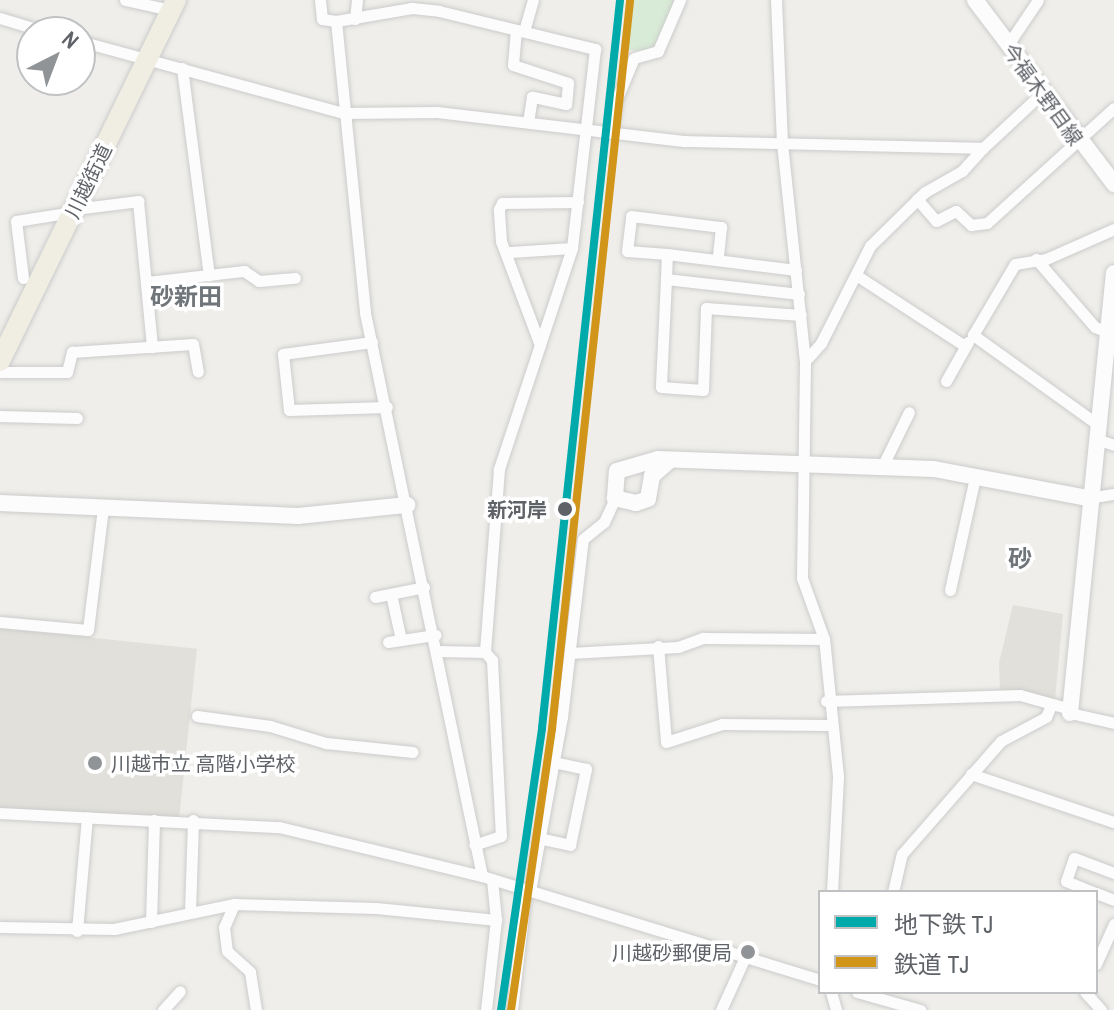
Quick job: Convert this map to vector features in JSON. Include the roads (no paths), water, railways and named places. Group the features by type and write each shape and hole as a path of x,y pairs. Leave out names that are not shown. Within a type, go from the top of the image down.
{"highway":[{"name":"川越街道","path":"0,361 173,5"}],"street":[{"path":"125,0 173,5"},
{"path":"320,0 322,19 355,19 412,8 595,49 589,130 572,248 499,469 485,652 492,660 501,751 501,836 474,845"},
{"path":"355,19 357,0"},
{"path":"528,121 532,97 566,104 568,83 513,65 520,30 533,0"},
{"path":"612,133 617,98 634,58 658,51 680,0"},
{"path":"776,0 782,143 805,361 807,464 802,578 824,639 828,725 838,794 832,890"},
{"name":"今福木野目線","path":"975,0 1080,145 1114,184"},
{"path":"1007,46 1038,0"},
{"path":"336,21 353,233 372,342 435,635 474,845 487,878 496,920 486,1010"},
{"path":"96,46 343,113 437,112 612,133 782,143 983,148"},
{"path":"182,68 209,275"},
{"path":"805,361 821,343 870,246 917,199 962,171 1042,93"},
{"path":"917,199 936,221 956,211 971,225 987,223 1018,190 1080,145 1114,108"},
{"path":"23,278 16,221 137,200 152,347"},
{"path":"540,345 510,252 501,241 502,203 578,202"},
{"path":"718,258 721,227 631,216 627,251 718,258 796,270"},
{"path":"946,381 1015,264 1114,229"},
{"path":"510,252 572,248"},
{"path":"667,254 661,387 703,390 706,308 801,315"},
{"path":"1036,259 1095,327 1108,332"},
{"path":"147,282 244,271 259,281 295,278"},
{"path":"1062,708 1096,431 1108,388 1108,332 1114,273"},
{"path":"856,275 965,346"},
{"path":"666,279 799,294"},
{"path":"973,335 1114,445"},
{"path":"372,342 283,354 289,410 387,407"},
{"path":"0,372 67,372 72,352 193,344 198,372"},
{"path":"882,467 909,412"},
{"path":"0,416 77,418"},
{"path":"615,498 636,503 648,499 652,476 669,461"},
{"path":"512,1010 528,890 570,653 583,539 604,522 615,498 622,467 669,461 882,467 975,477 1088,498 1114,494"},
{"path":"950,590 975,477"},
{"path":"0,503 298,516 407,505"},
{"path":"0,622 88,630 103,508"},
{"path":"375,597 424,587"},
{"path":"391,594 401,640"},
{"path":"388,642 435,635"},
{"path":"570,653 658,646 703,638 824,639"},
{"path":"658,646 666,742 722,724 828,725"},
{"path":"437,651 485,652"},
{"path":"826,701 1020,695 1114,723"},
{"path":"893,890 902,854 1001,741 1062,708"},
{"path":"197,716 270,726 326,743 413,752"},
{"path":"538,838 570,845 586,769 553,762"},
{"path":"971,774 1114,822"},
{"path":"0,813 193,820 279,827 487,878 818,979"},
{"path":"77,931 87,817"},
{"path":"151,922 154,820"},
{"path":"190,912 193,820"},
{"path":"1088,890 1066,881 1074,858 1114,873"},
{"path":"0,927 77,931 151,922 234,904 376,908 496,920"},
{"path":"234,904 224,927 227,951 250,972 256,1010"},
{"path":"1098,960 1114,924"},
{"path":"721,1010 745,957"},
{"path":"163,1010 180,991"},
{"path":"864,994 920,1010"},
{"path":"1087,994 1101,1010"}],"metro line":[{"name":"TJ","path":"501,1010 542,728 620,0"}],"rail line":[{"name":"TJ","path":"511,1010 552,729 630,1"}],"place":[{"name":"新河岸","path":"565,509"},
{"name":"川越市立 高階小学校","path":"95,763"},
{"name":"川越砂郵便局","path":"748,952"}],"district":[{"name":"砂新田","path":"186,297"},
{"name":"砂","path":"1020,559"}]}
